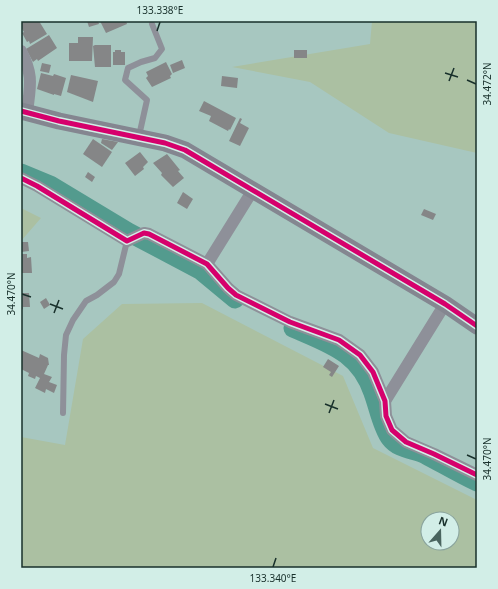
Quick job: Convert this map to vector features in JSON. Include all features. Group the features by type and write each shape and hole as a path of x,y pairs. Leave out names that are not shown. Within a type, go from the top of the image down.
{"street":[{"path":"21,51 28,64 31,79 24,112 165,143 185,150 445,304 477,326"},
{"path":"21,178 135,238 149,234 207,264 236,295 290,322 339,340 360,355 373,372 385,401 386,416 392,430 406,442 477,475"},
{"path":"207,264 253,190"},
{"path":"385,401 445,304"}],"lane":[{"path":"139,137 147,100 125,80 128,68 155,58 162,48 152,24"},
{"path":"63,413 64,354 66,335 73,320 86,301 97,295 114,282 135,238"}],"green space":[{"path":"372,21 477,21 477,153 389,133 310,82 232,67 370,44"},
{"path":"21,208 41,218 21,241"},
{"path":"202,303 343,376 373,448 477,500 477,568 21,568 21,437 65,445 83,339 122,304"}],"building":[{"path":"21,21 39,21 47,34 30,44 29,41 27,42 22,33 24,32 21,27"},
{"path":"87,21 98,21 99,24 89,27"},
{"path":"100,21 126,21 127,24 106,33"},
{"path":"49,35 57,48 38,61 37,59 33,62 26,49"},
{"path":"78,37 93,37 92,61 69,61 69,43 78,43"},
{"path":"111,45 111,67 95,67 93,46"},
{"path":"115,50 125,52 125,65 113,65 113,52 115,52"},
{"path":"294,50 307,50 307,58 294,58"},
{"path":"182,60 185,68 173,73 170,65"},
{"path":"166,62 172,74 170,76 171,78 152,87 146,78 148,76 146,72"},
{"path":"42,63 51,65 49,73 40,71"},
{"path":"41,73 53,76 54,74 66,78 61,96 37,89"},
{"path":"71,75 98,81 93,102 67,92"},
{"path":"222,76 238,78 237,88 221,86"},
{"path":"204,101 236,118 230,130 229,129 228,131 209,121 211,116 199,111"},
{"path":"240,118 242,119 240,123 249,128 240,146 229,141"},
{"path":"93,139 112,152 102,167 83,154"},
{"path":"102,139 118,142 112,150 101,143"},
{"path":"140,152 148,162 143,167 144,169 135,176 125,163"},
{"path":"167,154 180,170 178,171 184,178 173,187 161,175 162,173 153,163"},
{"path":"88,172 95,177 92,182 85,177"},
{"path":"183,192 193,199 187,209 177,203"},
{"path":"424,209 436,214 433,220 421,215"},
{"path":"21,242 28,242 29,251 21,252"},
{"path":"21,254 27,254 27,258 31,257 32,273 21,273"},
{"path":"21,293 29,293 30,307 23,307 21,310"},
{"path":"46,298 50,305 44,309 40,302"},
{"path":"21,350 39,358 40,354 48,358 49,365 44,374 52,377 49,382 57,385 54,393 46,389 45,393 35,388 40,378 36,376 35,379 28,376 29,373 21,369"},
{"path":"328,359 339,366 332,377 329,375 331,372 323,367"}],"waterway":[{"path":"21,173 50,185 128,232 200,270 235,299"},
{"path":"293,328 319,339 341,351 360,368 373,393 387,434 394,442 402,447 426,455 477,482"}],"cycle path":[{"path":"21,111 59,121 165,143 185,150 445,304 477,326"},
{"path":"21,178 37,186 127,241 144,233 149,234 207,264 236,295 290,322 339,340 360,355 373,372 385,401 386,416 392,430 406,442 477,475"}]}
